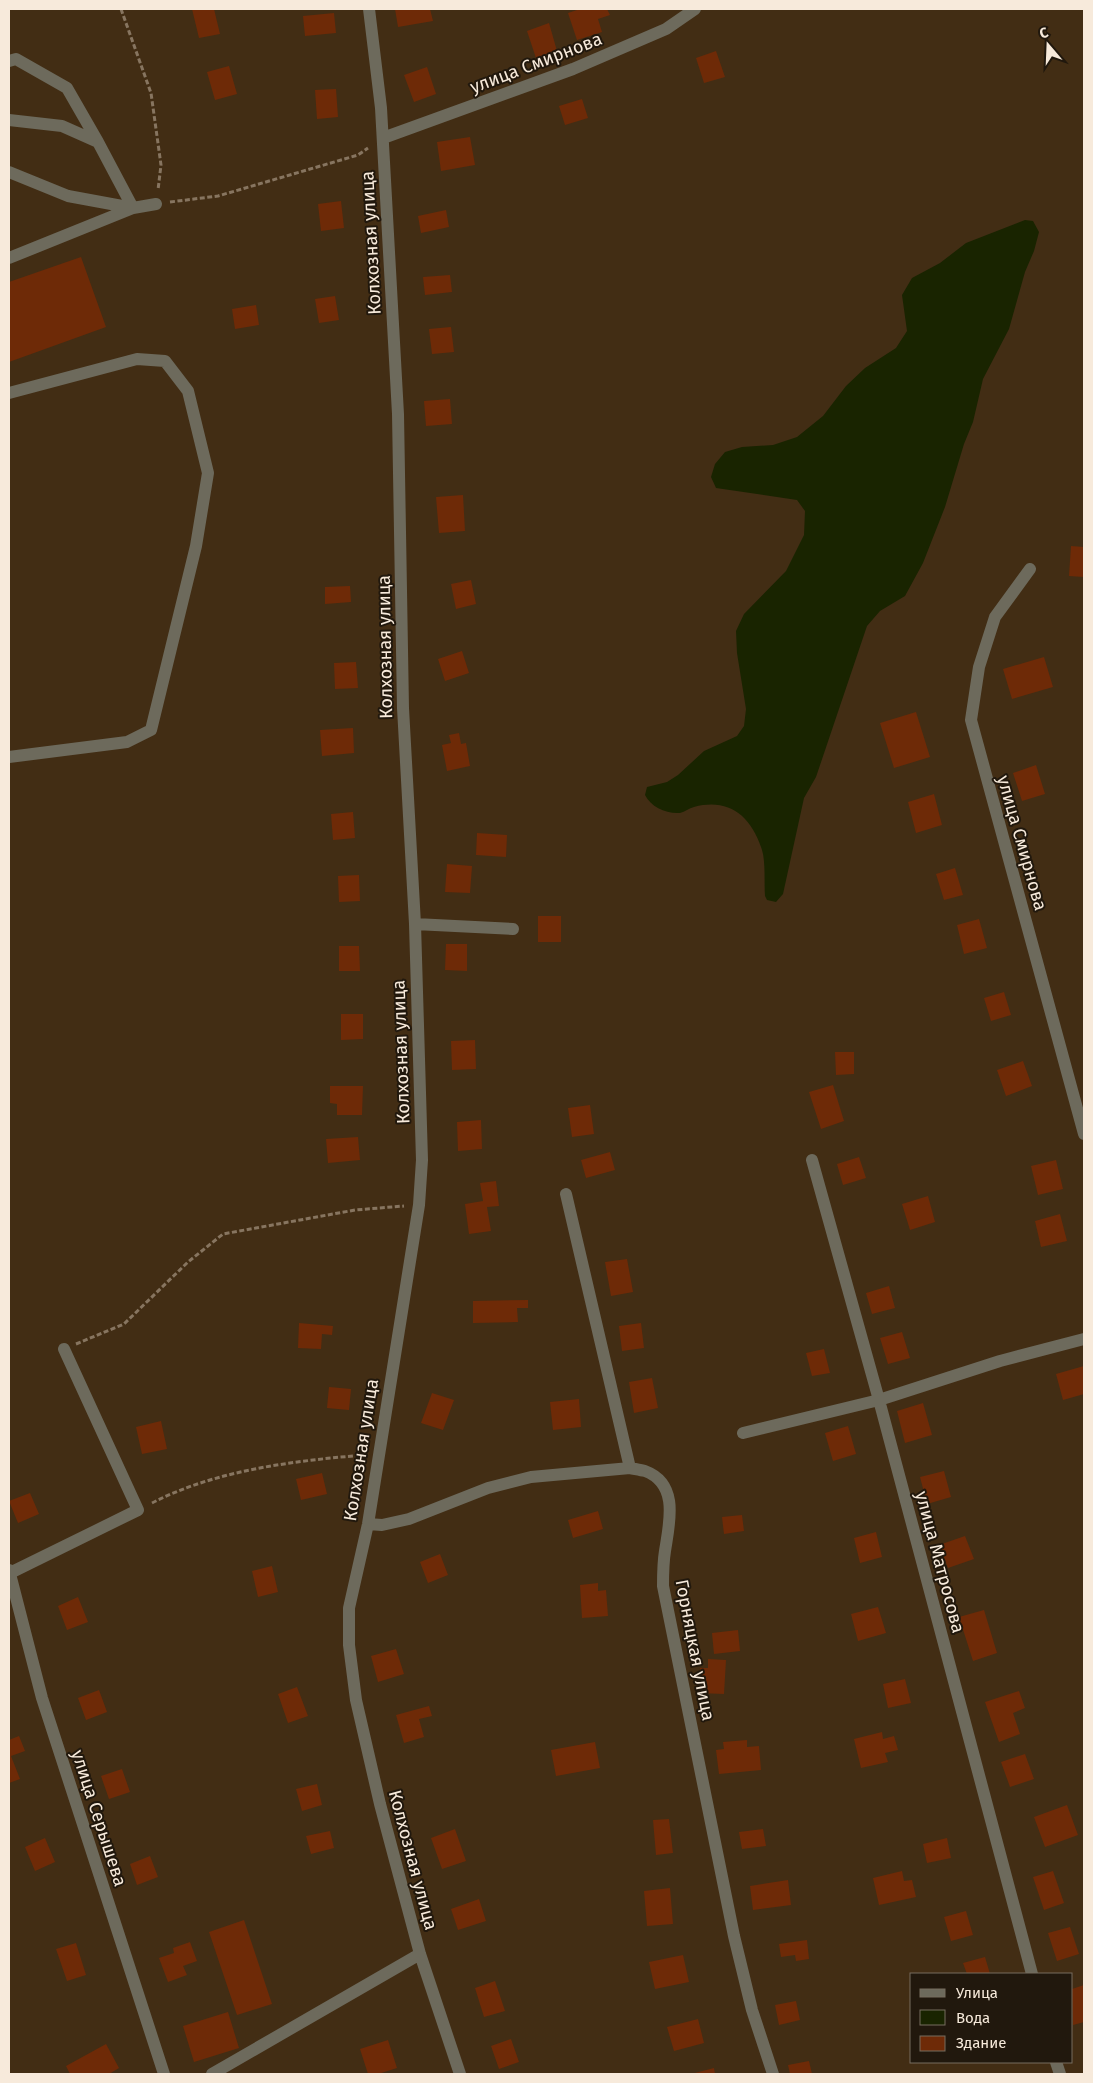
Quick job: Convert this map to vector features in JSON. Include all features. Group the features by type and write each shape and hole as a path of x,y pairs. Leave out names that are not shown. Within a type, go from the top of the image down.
{"street":[{"name":"Колхозная улица","path":"369,9 383,138 398,414 403,708 415,924 422,1160 419,1205 368,1524 349,1608 349,1645 358,1709 380,1804 420,1954 460,2074"},
{"name":"улица Смирнова","path":"383,138 573,69 666,29 695,9"},
{"path":"9,61 16,59 67,88 133,208"},
{"path":"9,120 62,126 98,142"},
{"path":"9,172 68,196 133,208"},
{"path":"9,258 133,208 156,204"},
{"path":"9,393 137,359 165,361 188,391 208,472 196,546 151,730 127,742 9,757"},
{"name":"улица Смирнова","path":"1030,569 995,617 979,667 971,720 1084,1134"},
{"path":"415,924 513,929"},
{"name":"улица Матросова","path":"812,1160 879,1400 1032,1973"},
{"path":"368,1524 382,1525 400,1521 488,1488 531,1477 630,1468 566,1194"},
{"path":"743,1433 879,1400 1000,1361 1084,1339"},
{"path":"10,1572 138,1510 64,1349"},
{"name":"Горняцкая улица","path":"630,1468 646,1471 658,1479 667,1490 671,1518 663,1571 664,1586 734,1936 752,2010 773,2074"},
{"name":"улица Серышева","path":"10,1572 42,1698 164,2074"},
{"path":"212,2074 420,1954"}],"path":[{"path":"121,9 150,93 161,165 156,204 218,196 358,155 383,138"},
{"path":"64,1349 124,1324 188,1262 223,1234 355,1210 419,1205"},
{"path":"138,1510 186,1488 255,1469 296,1461 378,1454"}],"water":[{"path":"1025,220 1033,221 1039,232 1034,251 1025,272 1009,329 983,379 973,422 964,444 945,507 923,563 905,596 880,611 867,626 816,777 804,798 783,894 776,902 767,900 765,896 763,852 751,826 744,818 727,807 717,805 694,807 680,813 669,812 659,809 645,795 647,787 667,782 678,775 704,751 737,736 744,726 746,709 737,653 736,631 744,614 786,571 804,535 805,511 797,500 716,488 711,477 715,464 725,452 742,447 773,445 797,437 823,416 846,386 865,368 896,348 907,331 902,295 912,278 940,263 966,243"}],"building":[{"path":"192,9 214,9 220,34 199,38"},
{"path":"395,9 430,9 433,21 398,27"},
{"path":"580,9 607,9 610,15 598,19 602,32 577,40 568,13"},
{"path":"334,13 336,33 305,36 303,16"},
{"path":"549,23 557,51 536,58 527,31"},
{"path":"716,51 725,77 704,83 696,58"},
{"path":"229,66 237,94 215,100 207,72"},
{"path":"427,67 436,94 414,102 404,75"},
{"path":"336,89 338,117 317,119 315,90"},
{"path":"582,99 588,118 565,125 559,106"},
{"path":"470,137 475,165 441,171 437,142"},
{"path":"341,201 344,228 321,231 318,204"},
{"path":"446,210 449,227 421,233 418,216"},
{"path":"81,257 106,327 9,362 9,282"},
{"path":"450,275 452,292 425,295 423,277"},
{"path":"335,296 339,320 319,323 315,299"},
{"path":"256,305 259,325 235,329 232,309"},
{"path":"451,327 454,352 432,354 429,329"},
{"path":"450,399 452,424 426,426 424,401"},
{"path":"463,495 465,531 439,533 436,497"},
{"path":"1071,546 1084,547 1084,577 1069,576"},
{"path":"471,580 476,604 456,609 451,584"},
{"path":"350,586 351,602 325,604 325,587"},
{"path":"462,651 469,673 445,681 438,659"},
{"path":"1044,657 1053,687 1012,699 1003,669"},
{"path":"356,662 358,688 335,689 334,663"},
{"path":"916,712 930,757 894,768 880,723"},
{"path":"353,728 354,753 322,756 320,730"},
{"path":"459,733 461,744 466,743 470,766 447,771 442,745 451,743 449,735"},
{"path":"1036,765 1045,794 1022,801 1013,773"},
{"path":"934,794 942,825 916,833 908,802"},
{"path":"353,812 355,838 333,840 331,814"},
{"path":"477,833 507,835 506,857 476,855"},
{"path":"447,864 472,866 470,893 445,892"},
{"path":"955,868 963,895 944,900 936,874"},
{"path":"359,875 360,901 339,902 338,876"},
{"path":"538,916 561,916 561,942 538,942"},
{"path":"979,919 987,948 964,954 957,925"},
{"path":"446,944 467,944 467,971 445,970"},
{"path":"339,946 359,946 360,971 339,971"},
{"path":"1004,992 1011,1015 991,1021 984,998"},
{"path":"341,1014 363,1014 363,1039 341,1040"},
{"path":"475,1040 476,1069 452,1070 451,1041"},
{"path":"835,1052 854,1052 854,1074 836,1075"},
{"path":"1023,1061 1032,1086 1006,1096 997,1070"},
{"path":"833,1085 844,1121 821,1129 809,1092"},
{"path":"330,1086 363,1086 362,1115 337,1115 337,1104 330,1103"},
{"path":"590,1105 594,1134 572,1137 568,1108"},
{"path":"481,1120 482,1149 458,1151 457,1122"},
{"path":"358,1137 360,1160 328,1163 326,1139"},
{"path":"610,1152 615,1170 586,1178 581,1160"},
{"path":"859,1157 866,1178 843,1185 837,1164"},
{"path":"1056,1160 1063,1189 1038,1195 1031,1166"},
{"path":"496,1181 499,1206 487,1207 491,1231 469,1234 465,1204 483,1201 480,1183"},
{"path":"928,1196 935,1222 910,1230 902,1204"},
{"path":"1060,1214 1067,1241 1041,1247 1035,1221"},
{"path":"627,1259 633,1292 611,1296 605,1262"},
{"path":"889,1286 895,1308 872,1314 866,1293"},
{"path":"528,1300 528,1308 517,1308 518,1322 473,1323 473,1301"},
{"path":"299,1323 333,1326 332,1335 322,1334 321,1349 298,1348"},
{"path":"641,1323 644,1348 622,1351 619,1326"},
{"path":"902,1332 910,1358 888,1364 880,1338"},
{"path":"824,1349 830,1373 812,1376 806,1353"},
{"path":"1084,1366 1084,1394 1063,1400 1056,1374"},
{"path":"652,1378 658,1408 634,1413 629,1382"},
{"path":"329,1387 351,1389 349,1410 327,1408"},
{"path":"432,1393 454,1400 443,1430 421,1423"},
{"path":"579,1399 581,1427 553,1430 550,1402"},
{"path":"923,1403 932,1435 905,1443 897,1411"},
{"path":"161,1421 167,1449 142,1454 136,1427"},
{"path":"848,1426 856,1454 833,1461 825,1433"},
{"path":"944,1471 951,1497 927,1504 920,1477"},
{"path":"322,1473 327,1494 301,1500 296,1479"},
{"path":"30,1493 39,1514 18,1523 9,1501"},
{"path":"598,1511 603,1529 573,1538 568,1520"},
{"path":"742,1515 744,1531 724,1534 722,1517"},
{"path":"876,1532 882,1557 860,1563 854,1538"},
{"path":"965,1536 974,1559 948,1568 939,1545"},
{"path":"440,1554 448,1575 428,1583 420,1562"},
{"path":"272,1566 278,1592 258,1597 252,1571"},
{"path":"598,1583 598,1591 606,1590 608,1616 582,1618 580,1585"},
{"path":"78,1597 88,1622 67,1630 58,1606"},
{"path":"878,1607 886,1633 858,1641 851,1614"},
{"path":"984,1610 997,1653 973,1661 959,1617"},
{"path":"738,1630 740,1651 714,1654 712,1633"},
{"path":"396,1649 404,1674 378,1682 371,1656"},
{"path":"708,1659 726,1660 724,1694 699,1693 700,1668 708,1668"},
{"path":"905,1679 911,1703 888,1708 883,1684"},
{"path":"297,1687 308,1716 288,1723 278,1694"},
{"path":"99,1690 107,1712 86,1720 78,1698"},
{"path":"1019,1691 1025,1708 1013,1713 1020,1734 999,1742 985,1702"},
{"path":"429,1706 432,1716 419,1719 424,1737 404,1743 396,1715"},
{"path":"882,1732 883,1739 894,1736 898,1750 885,1753 888,1762 861,1768 854,1739"},
{"path":"19,1736 25,1751 11,1756 20,1779 9,1783 9,1740"},
{"path":"747,1740 747,1747 759,1746 761,1770 719,1774 716,1750 724,1749 723,1742"},
{"path":"595,1742 600,1768 556,1776 551,1750"},
{"path":"1025,1754 1034,1779 1010,1787 1001,1762"},
{"path":"122,1769 130,1792 109,1799 101,1776"},
{"path":"317,1784 322,1805 302,1811 296,1789"},
{"path":"1067,1805 1078,1835 1045,1847 1034,1817"},
{"path":"669,1819 673,1853 656,1855 653,1820"},
{"path":"455,1829 466,1861 442,1869 431,1838"},
{"path":"763,1829 766,1846 742,1849 739,1832"},
{"path":"330,1831 334,1848 311,1854 306,1836"},
{"path":"45,1838 55,1862 35,1871 25,1847"},
{"path":"947,1838 951,1858 927,1863 923,1844"},
{"path":"150,1856 158,1877 137,1885 130,1864"},
{"path":"902,1871 904,1881 912,1880 916,1897 879,1905 873,1878"},
{"path":"1053,1871 1064,1903 1044,1910 1033,1877"},
{"path":"788,1880 791,1905 753,1910 750,1886"},
{"path":"670,1888 673,1924 647,1926 644,1891"},
{"path":"479,1899 486,1921 458,1930 451,1909"},
{"path":"966,1911 973,1935 951,1941 944,1917"},
{"path":"244,1920 272,2004 237,2015 209,1932"},
{"path":"1070,1927 1079,1954 1057,1961 1048,1933"},
{"path":"807,1940 809,1959 796,1961 795,1955 781,1957 779,1944"},
{"path":"190,1942 197,1961 183,1966 187,1975 168,1982 159,1958 174,1953 173,1948"},
{"path":"76,1943 86,1975 67,1981 56,1949"},
{"path":"683,1955 689,1982 655,1989 649,1962"},
{"path":"985,1957 990,1973 967,1973 963,1963"},
{"path":"495,1981 505,2011 484,2017 475,1988"},
{"path":"1084,1985 1084,2022 1073,2025 1073,1989"},
{"path":"796,2001 800,2020 779,2025 775,2005"},
{"path":"228,2012 239,2048 194,2062 183,2026"},
{"path":"698,2019 704,2043 674,2051 667,2027"},
{"path":"511,2039 519,2062 499,2069 491,2046"},
{"path":"388,2040 397,2068 378,2074 368,2074 360,2049"},
{"path":"106,2044 119,2068 109,2074 70,2074 66,2066"},
{"path":"809,2061 812,2074 790,2074 788,2065"},
{"path":"714,2068 715,2074 691,2074"}]}
